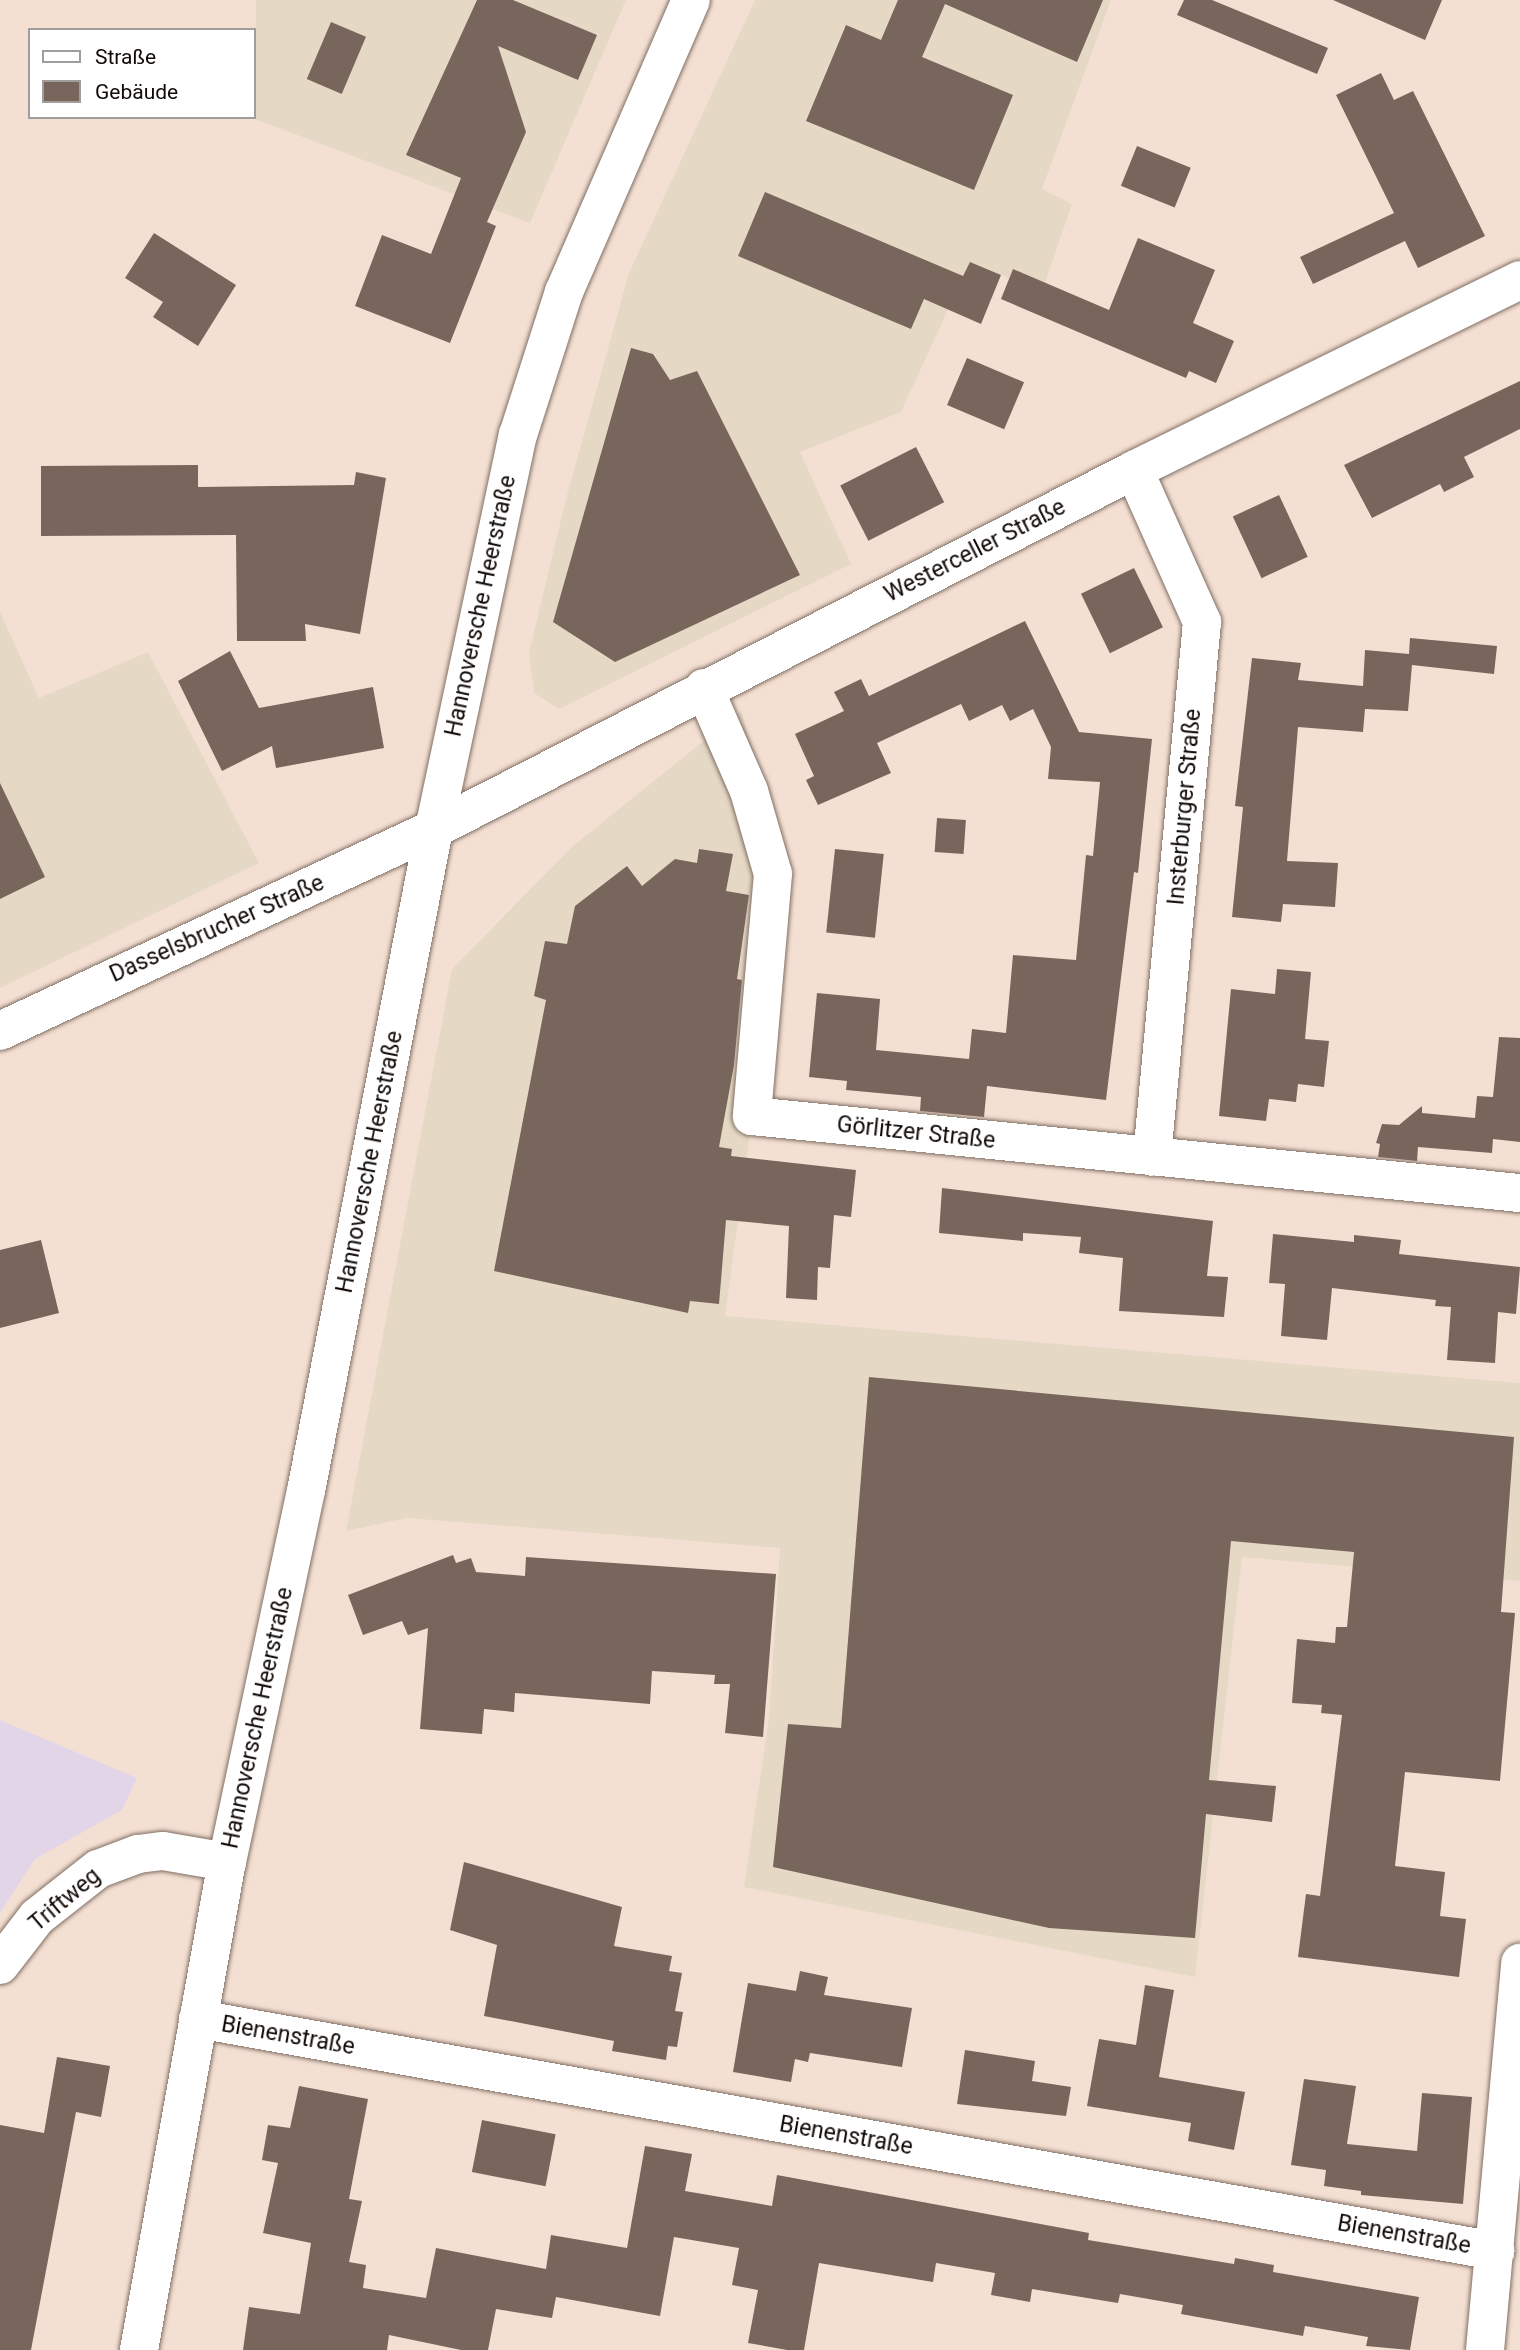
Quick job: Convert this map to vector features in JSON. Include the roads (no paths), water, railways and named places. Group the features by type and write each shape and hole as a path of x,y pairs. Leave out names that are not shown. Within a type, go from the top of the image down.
{"street":[{"name":"Hannoversche Heerstraße","path":"139,2350 227,1862 306,1491 434,829 518,435 564,292 691,0"},
{"name":"Westerceller Straße","path":"434,829 704,688 1134,470 1520,280"},
{"name":"Insterburger Straße","path":"1134,470 1202,622 1152,1157"},
{"name":"Görlitzer Straße","path":"704,688 749,791 773,874 752,1116 1520,1192"},
{"name":"Dasselsbrucher Straße","path":"0,1031 434,829"},
{"name":"Triftweg","path":"0,1965 37,1917 98,1869 138,1854 163,1851 227,1862"},
{"path":"1485,2350 1520,1963"},
{"name":"Bienenstraße","path":"198,2020 1494,2251"}]}
